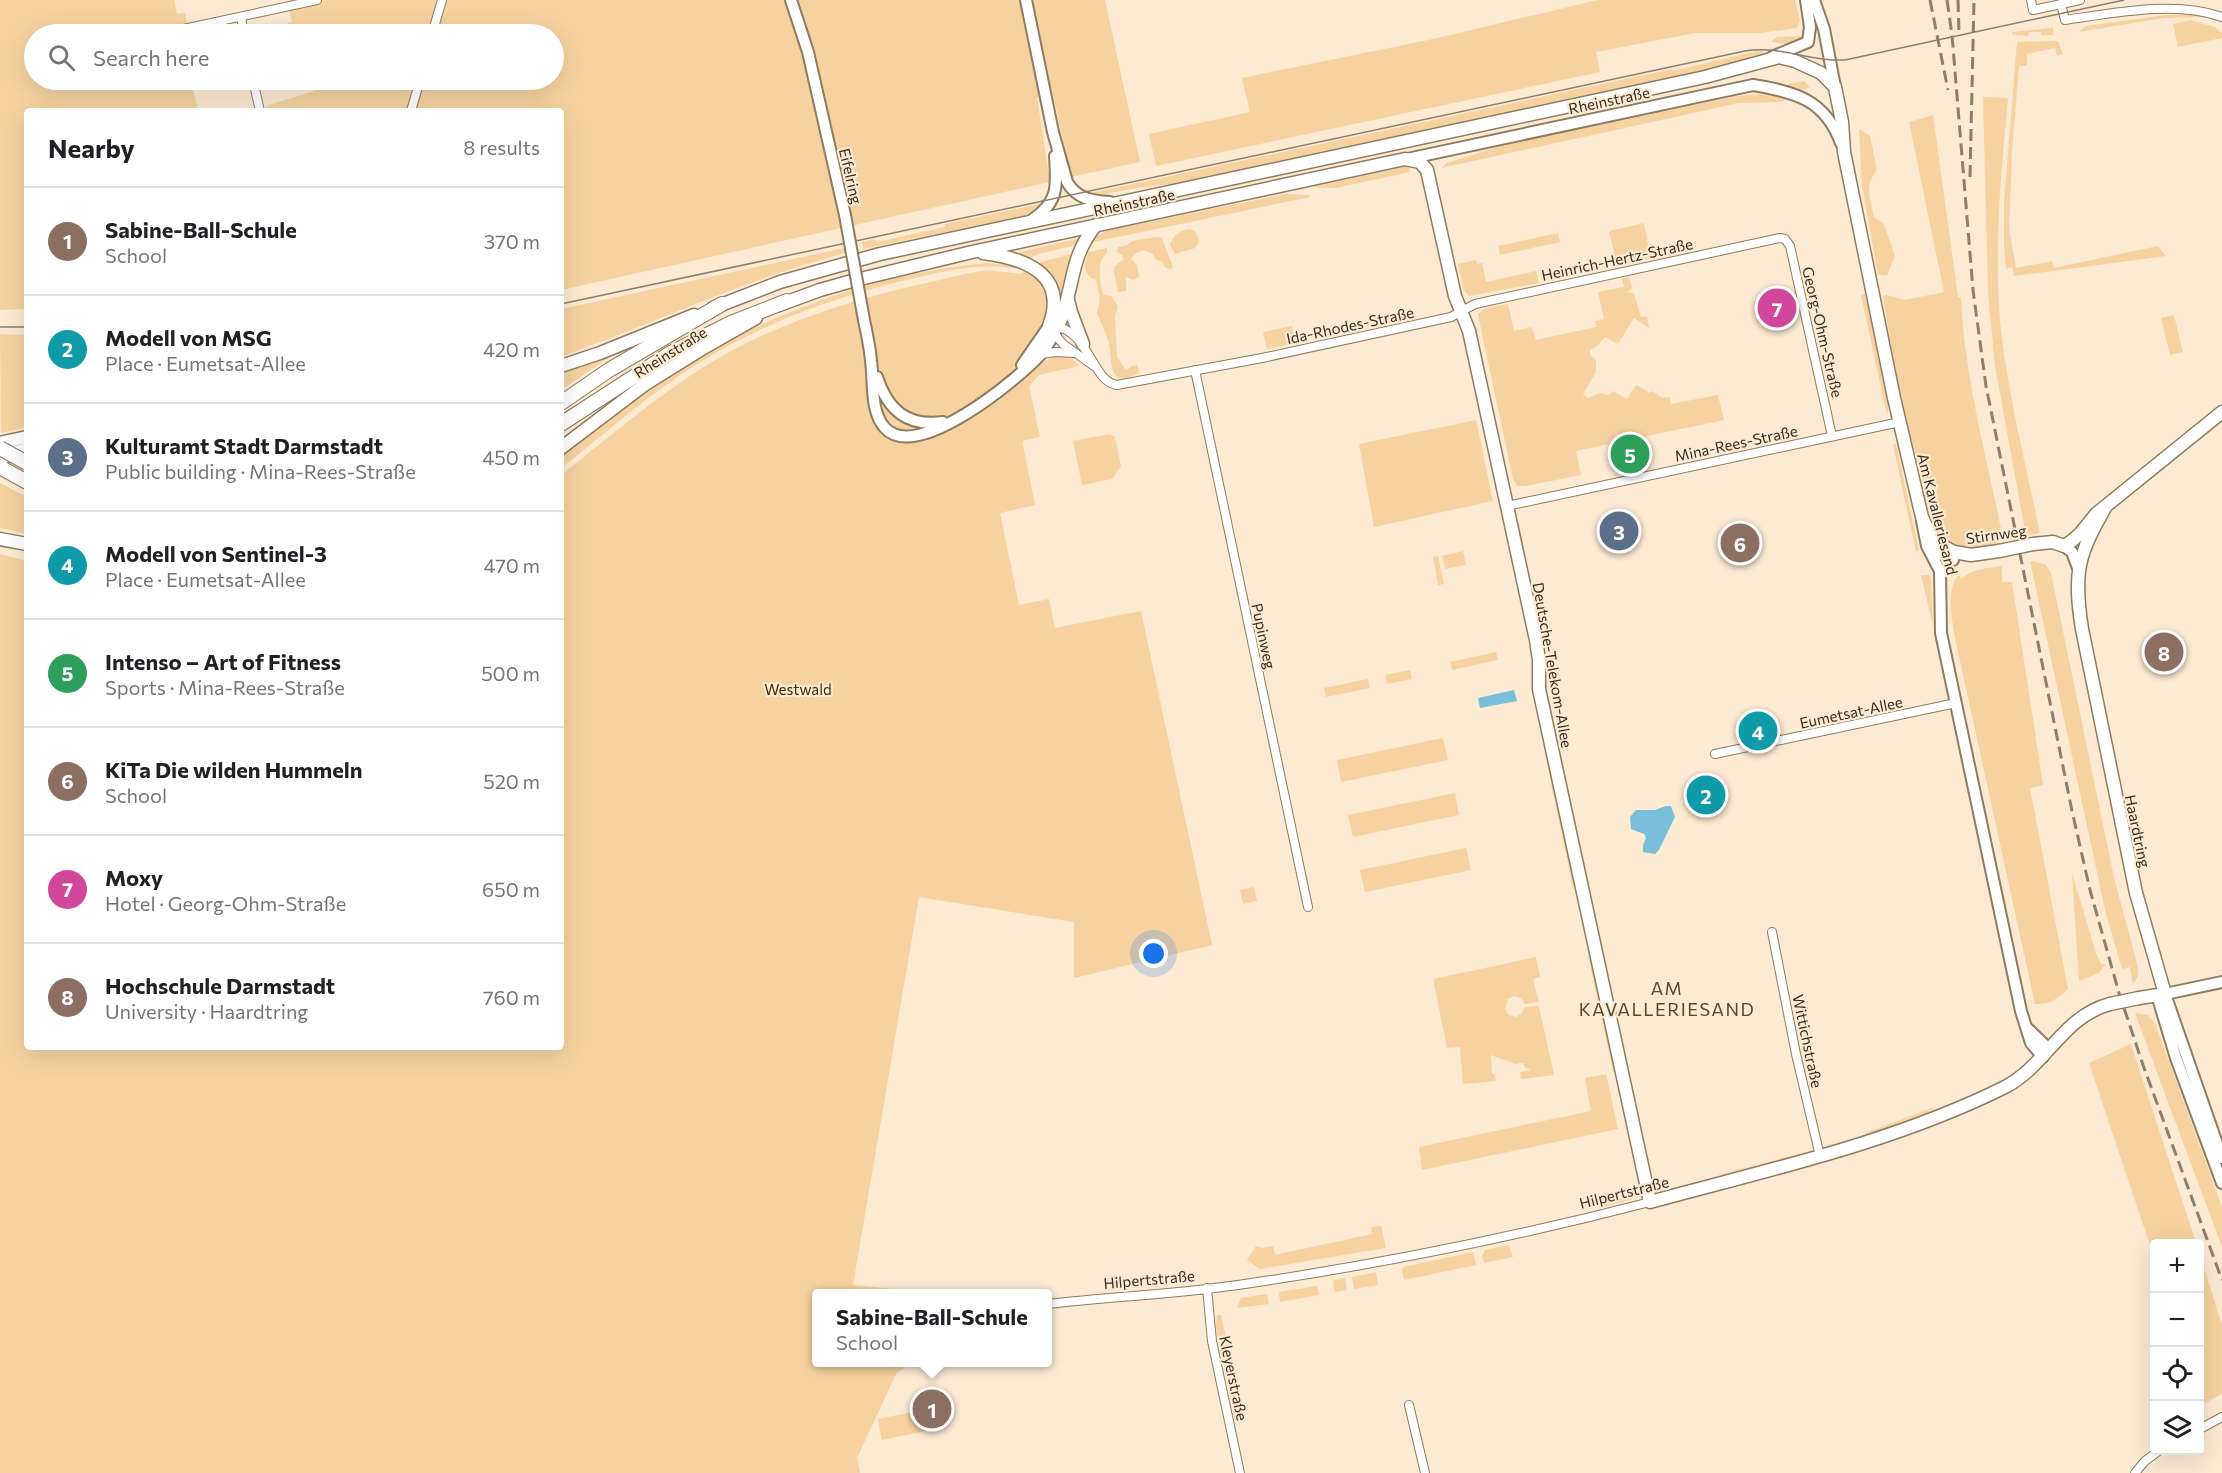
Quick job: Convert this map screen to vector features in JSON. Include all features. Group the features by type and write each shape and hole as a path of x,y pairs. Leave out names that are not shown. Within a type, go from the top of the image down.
{"highway":[{"path":"564,422 679,348 731,323 787,301"},
{"path":"564,401 609,370 722,304"},
{"path":"0,448 24,461"},
{"path":"0,457 24,451"},
{"path":"0,467 21,479"}],"main road":[{"name":"Eifelring","path":"791,0 808,52 845,215 871,361 876,411 883,427 890,433 902,437 917,437 955,420 1011,380 1041,354 1054,329"},
{"path":"1026,0 1053,132 1067,182 1071,189 1092,201 1117,203"},
{"name":"Rheinstraße","path":"1752,65 1808,42 1810,32 1806,0"},
{"name":"Am Kavalleriesand","path":"1814,0 1832,71 1842,122 1844,152 1927,546 1940,570 1941,633 2025,1025 2046,1053"},
{"name":"Rheinstraße","path":"564,365 780,282 848,262 1671,85 1779,57 1821,72 1835,87"},
{"name":"Rheinstraße","path":"564,446 644,385 705,347 787,301 871,276 972,252 1754,85"},
{"name":"Am Kavalleriesand","path":"1754,85 1795,94 1811,102 1831,119 1844,152"},
{"path":"1028,223 1044,212 1055,192 1053,132"},
{"name":"Deutsche-Telekom-Allee","path":"1405,159 1420,162 1427,171 1455,296 1470,331 1536,640 1539,689 1650,1202"},
{"path":"1054,329 1068,299 1078,252 1096,225"},
{"path":"972,252 1015,258 1038,271 1049,285 1053,298 1054,329"},
{"path":"1068,299 1079,348"},
{"name":"Eifelring","path":"1011,380 1054,329"},
{"name":"Eifelring","path":"871,361 887,401 905,417 931,423 955,420"},
{"name":"Haardtring","path":"2064,546 2077,538 2096,514 2222,412"},
{"path":"0,443 24,438"},
{"name":"Haardtring","path":"2106,506 2086,544 2078,568 2082,628 2136,893 2176,1058 2222,1183"},
{"path":"1922,518 1934,550 1941,556 1953,560"},
{"name":"Stirnweg","path":"1922,518 1937,543 1954,552 1971,555 2053,542 2064,546"},
{"path":"0,539 24,543"},
{"path":"2064,546 2072,552 2078,568"},
{"path":"1940,570 1953,560 1971,555"},
{"path":"2161,994 2222,982"},
{"name":"Haardtring","path":"2161,994 2222,1158"},
{"name":"Hilpertstraße","path":"1650,1202 1820,1156 1913,1125 1997,1090 2022,1077 2075,1022 2089,1012 2110,1004 2161,994"}],"street":[{"path":"208,24 317,0"},
{"path":"435,24 442,0"},
{"path":"2031,0 2033,10 2080,0"},
{"path":"2061,4 2065,20 2151,6 2203,10 2222,17"},
{"path":"241,17 242,24"},
{"path":"255,90 259,108"},
{"path":"412,108 417,90"},
{"name":"Heinrich-Hertz-Straße","path":"1461,312 1469,306 1480,303 1780,238"},
{"name":"Georg-Ohm-Straße","path":"1780,238 1785,239 1790,246 1832,436"},
{"name":"Ida-Rhodes-Straße","path":"1194,370 1451,317 1461,312"},
{"path":"1054,329 1069,332 1079,348"},
{"path":"1054,329 1079,348 1109,383 1117,386 1194,370"},
{"path":"1041,354 1079,348"},
{"name":"Pupinweg","path":"1194,370 1308,907"},
{"name":"Mina-Rees-Straße","path":"1507,506 1900,422"},
{"name":"Eumetsat-Allee","path":"1715,754 1956,703"},
{"name":"Wittichstraße","path":"1772,932 1820,1156"},
{"name":"Hilpertstraße","path":"1052,1304 1207,1288 1316,1272 1427,1252 1650,1202"},
{"name":"Kleyerstraße","path":"1207,1288 1212,1341 1239,1473"},
{"path":"1409,1405 1425,1473"},
{"path":"2204,1426 2222,1417"},
{"path":"2136,1472 2153,1455"}],"green space":[{"path":"0,0 174,0 177,14 185,13 187,24 24,24 24,90 193,90 197,108 24,108 24,309 0,310"},
{"path":"327,0 1105,0 1140,162 1071,177 1053,94 1037,97 1050,182 564,289 564,108 266,108 266,106 314,90 564,90 564,24 288,24 292,22 289,8"},
{"path":"1598,0 1795,0 1800,20 1797,28 1761,33 1695,33 1596,52 1600,72 1156,166 1149,134 1250,112 1242,78 1433,39"},
{"path":"2201,14 2208,17 2164,18 2079,32 2086,26 2165,15"},
{"path":"2190,20 2215,27 2222,33 2222,38 2178,47 2173,24"},
{"path":"2053,28 2053,35 2029,32 2028,36 2013,35 2012,32"},
{"path":"1777,37 1802,37 1799,40 1791,44 1771,42"},
{"path":"2058,41 2063,54 2057,56 2055,48 2027,54 2027,66 2019,66 2009,228 2016,268 2052,261 2054,268 2158,246 2166,256 2014,276 2012,267 2006,269 2004,202 2017,42"},
{"path":"1757,51 1767,52 1703,71 1181,183 1142,187 1094,196 1086,194 1672,69 1672,71"},
{"path":"1804,81 1810,87 1800,91 1788,87 1787,84"},
{"path":"1760,94 1793,98 1779,102 1739,103 1441,168 1447,163 1501,146 1737,96"},
{"path":"1983,97 2008,98 1999,214 1999,302 2008,382 2040,533 2026,536 1995,366 1988,292"},
{"path":"1933,115 1958,297 1961,297 1966,355 1976,414 2001,529 1992,533 1999,548 1957,545 1943,535 1934,519 1910,434 1894,363 1883,296 1905,300 1944,292 1909,122"},
{"path":"1859,129 1870,136 1877,170 1869,187 1874,217 1884,224 1895,256 1887,275 1878,275 1862,186"},
{"path":"1409,166 1410,172 1336,188 1312,187"},
{"path":"1285,194 1310,195 1310,197 1089,243 1096,236 1109,230"},
{"path":"1044,203 1038,209 1023,216 863,249 862,242 874,239 877,242 945,227 945,224"},
{"path":"1644,223 1650,255 1672,250 1672,252 1617,266 1609,231"},
{"path":"1190,229 1196,232 1199,242 1195,248 1175,254 1170,245 1173,238 1180,232"},
{"path":"1558,233 1560,242 1500,255 1498,246"},
{"path":"1081,238 1076,245 1038,254 1029,259 1012,254"},
{"path":"1162,238 1173,267 1170,269 1165,267 1163,262 1156,260 1153,254 1144,250 1136,253 1131,259 1137,265 1139,277 1133,280 1126,277 1126,291 1118,292 1115,266 1124,259 1116,251 1118,247 1132,241"},
{"path":"844,248 845,253 737,288 564,356 564,308"},
{"path":"1107,248 1100,267 1101,284 1103,295 1111,296 1118,306 1115,317 1117,357 1126,370 1137,365 1139,373 1129,377 1121,378 1114,372 1109,344 1097,313 1100,301 1096,280 1088,275 1085,269 1089,252"},
{"path":"1073,254 1060,308 1052,279 1037,263"},
{"path":"1476,260 1477,264 1482,263 1486,282 1536,271 1539,283 1469,296 1463,289 1458,264"},
{"path":"987,263 1019,266 958,269 930,274 842,298 784,319 729,346 676,378 632,410 564,466 564,454 612,414 666,376 740,334 861,287 945,268"},
{"name":"Westwald","path":"988,270 1021,274 1027,270 1039,282 1045,295 1044,322 1030,348 1012,373 1016,385 1037,367 1054,357 1063,356 1079,366 1039,375 1029,386 1040,437 1022,441 1035,505 1000,513 1019,605 1049,599 1055,628 1141,611 1212,945 1074,978 1074,922 919,897 853,1285 892,1289 812,1289 812,1367 906,1367 896,1374 857,1458 860,1473 0,1473 0,554 24,560 24,1050 564,1050 564,473 676,385 741,346 817,314 869,297"},
{"path":"1629,277 1632,288 1627,293 1634,293 1641,317 1647,316 1649,328 1634,318 1618,344 1605,337 1590,350 1590,355 1596,360 1596,372 1583,394 1588,398 1600,393 1609,395 1613,391 1627,399 1636,385 1662,398 1670,397 1671,404 1718,395 1724,420 1576,451 1581,475 1517,486 1513,479 1478,315 1487,308 1508,304 1514,331 1532,327 1536,340 1596,327 1595,321 1604,319 1598,292 1624,287 1622,279"},
{"path":"1865,294 1889,403 1887,415 1861,295"},
{"path":"2174,315 2183,352 2170,355 2161,318"},
{"path":"1292,326 1296,343 1267,349 1263,332"},
{"path":"1473,326 1476,327 1509,487 1508,487"},
{"path":"0,334 24,335 24,428 1,433"},
{"path":"611,356 564,388 564,372"},
{"path":"1476,420 1493,501 1374,527 1359,444"},
{"path":"1110,434 1115,437 1121,466 1112,479 1082,485 1073,441"},
{"path":"1896,444 1919,551 1916,551 1893,445"},
{"path":"0,483 24,495 24,533 0,528"},
{"path":"1516,522 1519,523 1541,632 1539,633"},
{"path":"1463,551 1466,565 1445,569 1442,556"},
{"path":"1438,556 1444,584 1438,585 1433,557"},
{"path":"2030,561 2045,564 2051,573 2114,878 2138,967 2138,976 2133,984 2130,967 2122,969 2106,914"},
{"path":"2002,566 2002,582 2012,582 2043,785 2030,788 2068,989 2053,1001 2040,1004 2035,1004 1951,615 1952,591 1957,576 1961,579 1975,571"},
{"path":"1921,575 1929,575 1931,579 1933,626"},
{"path":"1496,652 1498,660 1452,670 1450,662"},
{"path":"1410,670 1412,679 1387,684 1385,675"},
{"path":"1368,679 1370,688 1326,697 1324,688"},
{"path":"1543,685 1546,685 1601,949"},
{"path":"1443,738 1448,760 1341,782 1337,760"},
{"path":"1545,754 1575,882 1573,888"},
{"path":"1455,793 1459,815 1353,837 1348,815"},
{"path":"1466,848 1471,870 1365,892 1360,870"},
{"path":"2072,873 2096,953 2101,964 2106,964 2099,973 2079,981"},
{"path":"1254,887 1257,901 1243,904 1240,890"},
{"path":"1588,955 1591,956 1616,1071 1613,1072"},
{"path":"1602,955 1604,955 1629,1072 1626,1072"},
{"path":"1536,957 1540,977 1533,979 1539,1002 1525,1004 1521,998 1514,996 1508,999 1505,1009 1509,1015 1516,1017 1525,1007 1539,1006 1554,1075 1521,1079 1520,1072 1531,1070 1524,1067 1524,1063 1515,1064 1491,1055 1492,1074 1495,1074 1496,1081 1463,1084 1460,1047 1447,1048 1433,979"},
{"path":"2135,1013 2148,1015 2155,1023 2222,1207 2222,1247"},
{"path":"2131,1044 2195,1239 2150,1239 2150,1245 2089,1063"},
{"path":"1606,1074 1618,1129 1422,1170 1419,1147 1591,1111 1585,1078"},
{"path":"1935,1107 1904,1123 1867,1135 1865,1133"},
{"path":"1802,1153 1797,1157 1723,1177 1722,1174"},
{"path":"1632,1196 1633,1199 1600,1208 1599,1204"},
{"path":"1381,1226 1386,1248 1260,1269 1247,1260 1256,1246 1263,1248 1273,1246 1275,1255 1372,1234 1371,1227"},
{"path":"1509,1245 1513,1257 1484,1263 1482,1256 1485,1250"},
{"path":"1473,1252 1476,1265 1404,1280 1403,1267"},
{"path":"2204,1268 2222,1325 2222,1394 2205,1403"},
{"path":"1376,1272 1378,1285 1354,1289 1352,1277"},
{"path":"1345,1278 1347,1290 1335,1292 1334,1280"},
{"path":"1317,1286 1319,1295 1280,1302 1279,1292"},
{"path":"1267,1294 1269,1304 1237,1308 1241,1298"},
{"path":"1217,1315 1221,1315 1243,1416 1236,1416 1234,1411 1216,1327"},
{"path":"922,1410 926,1431 882,1440 878,1419"}],"water":[{"path":"1514,690 1517,701 1480,708 1478,698"},
{"path":"1671,806 1675,817 1659,850 1655,854 1643,852 1646,838 1644,834 1631,829 1630,817 1636,810 1655,810"}],"tram line":[{"path":"564,303 1745,51 1770,50 1820,59 1845,60 2124,0"},
{"path":"0,327 24,327"}],"railway":[{"path":"1930,0 1948,90"},
{"path":"1947,0 1952,35 1973,290 1986,386 2072,811 2090,890 2119,993 2222,1280"},
{"path":"1958,0 1959,33"},
{"path":"1970,177 1974,0"}],"place":[{"name":"Moxy","path":"1777,308"},
{"name":"Intenso – Art of Fitness","path":"1630,454"},
{"name":"Kulturamt Stadt Darmstadt","path":"1619,531"},
{"name":"KiTa Die wilden Hummeln","path":"1740,543"},
{"name":"Hochschule Darmstadt","path":"2164,652"},
{"name":"Modell von Sentinel-3","path":"1758,731"},
{"name":"Modell von MSG","path":"1706,795"},
{"name":"Sabine-Ball-Schule","path":"932,1409"}],"district":[{"name":"AM KAVALLERIESAND","path":"1667,998"}]}
